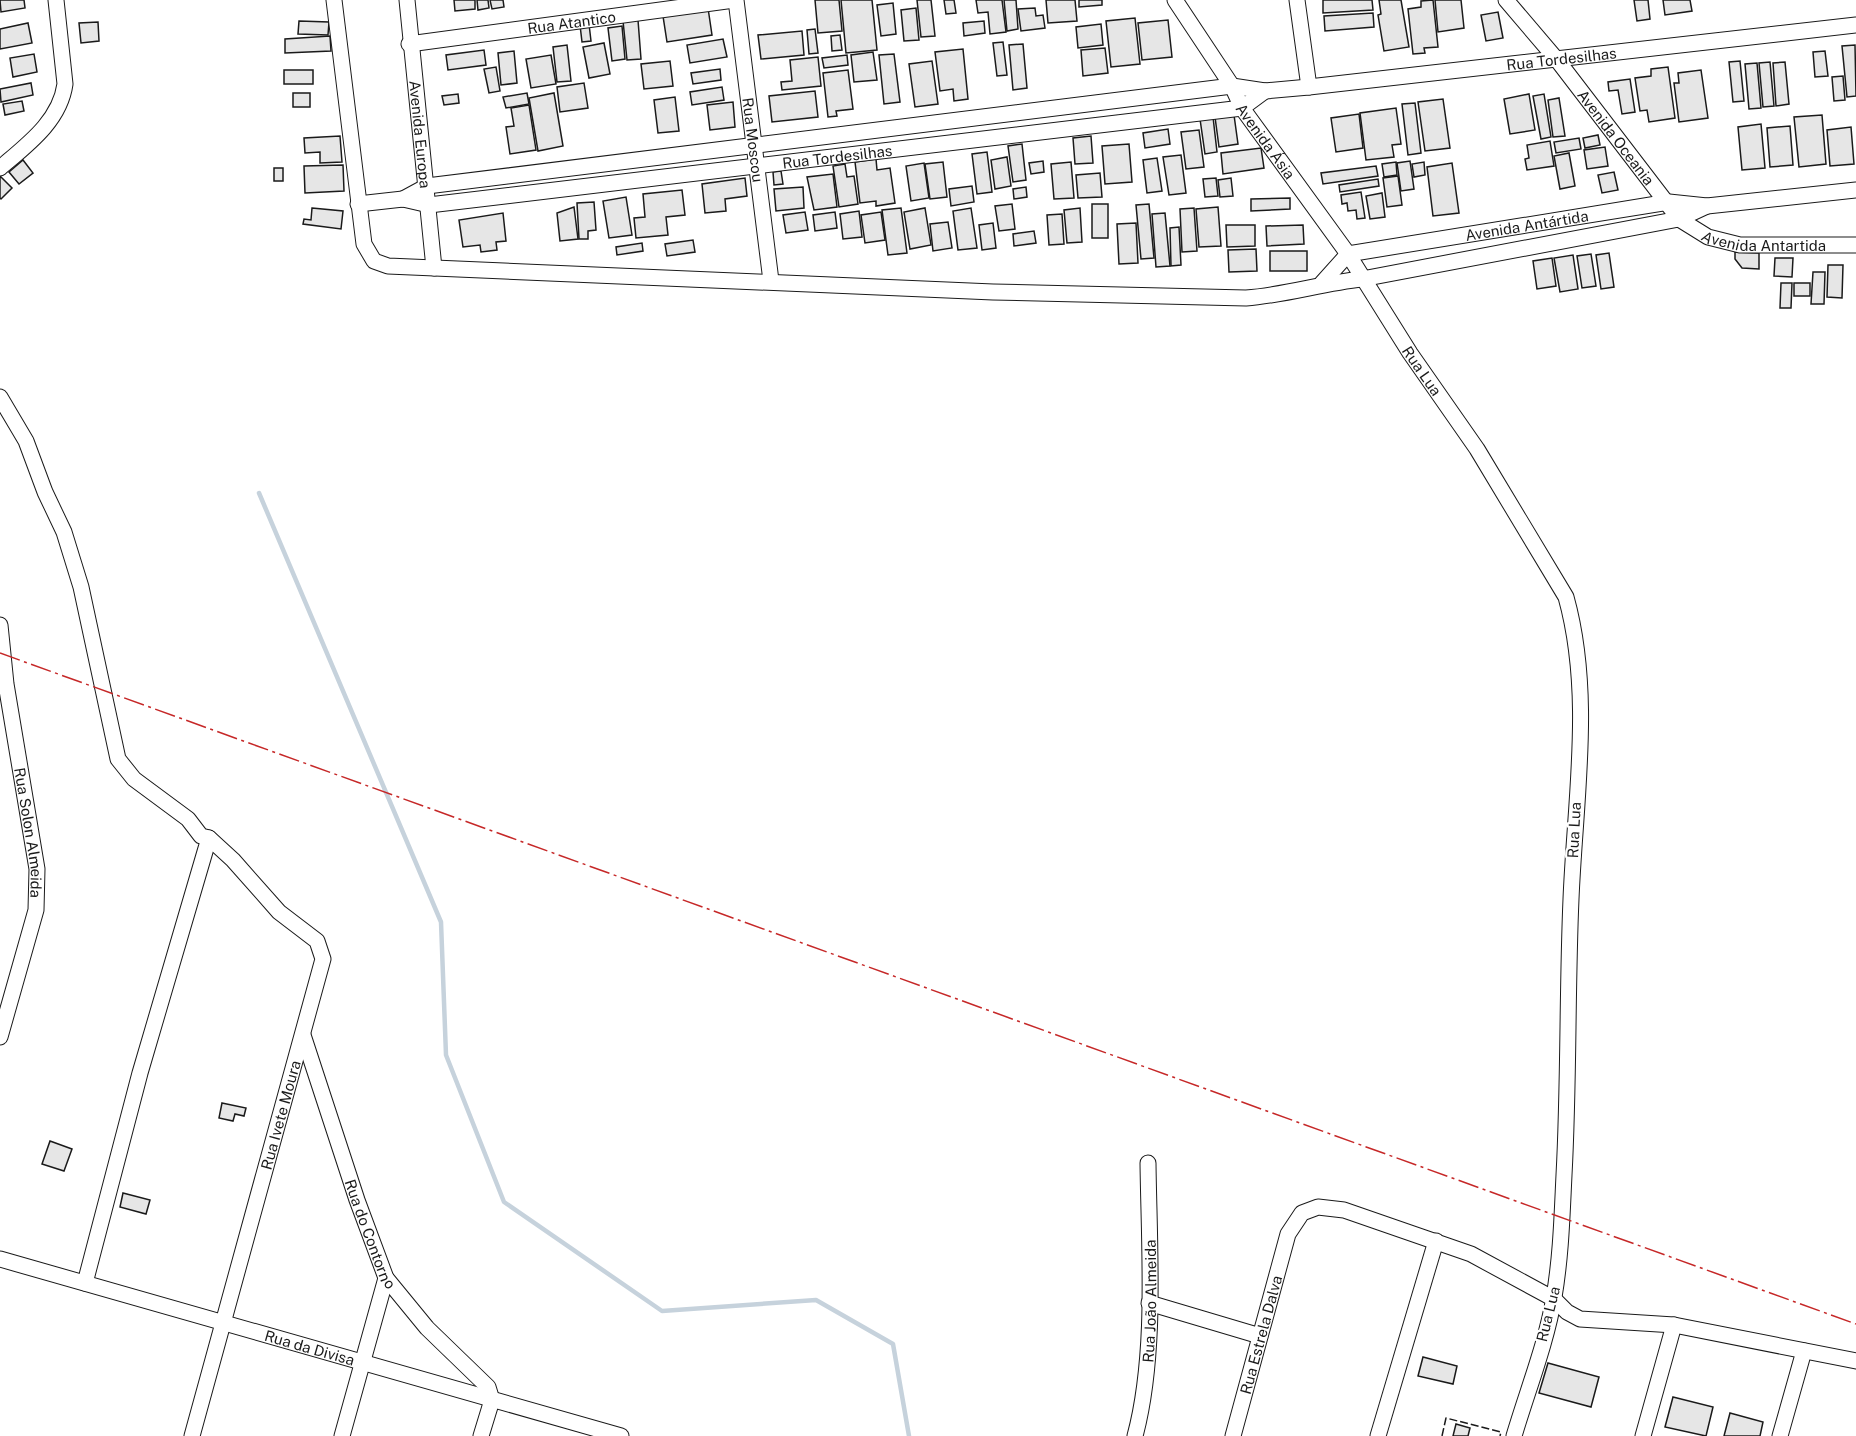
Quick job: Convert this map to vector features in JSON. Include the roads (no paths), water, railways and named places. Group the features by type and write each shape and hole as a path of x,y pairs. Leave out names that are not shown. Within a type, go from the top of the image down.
{"street":[{"path":"0,168 49,122 58,109 65,84 56,0"},
{"path":"334,0 358,204"},
{"name":"Avenida Europa","path":"407,0 434,268"},
{"name":"Rua Atantico","path":"410,44 735,0"},
{"name":"Rua Moscou","path":"735,0 759,167 771,281"},
{"name":"Avenida Ásia","path":"1175,0 1232,86 1242,108 1348,254 1362,279"},
{"path":"1297,0 1309,87"},
{"name":"Avenida Oceania","path":"1506,0 1558,61 1669,202 1679,219"},
{"name":"Rua Tordesilhas","path":"403,200 427,186 1232,86 1265,92 1856,26"},
{"name":"Rua Tordesilhas","path":"358,204 403,200 429,205 1242,108 1265,92"},
{"name":"Avenida Antártida","path":"1348,254 1669,202 1707,206 1856,190"},
{"name":"Avenida Antártida","path":"358,204 364,244 374,261 388,266 993,292 1246,298 1284,294 1322,283 1362,279 1679,219 1707,206"},
{"name":"Avenida Antartida","path":"1679,219 1708,237 1750,247 1856,245"},
{"path":"1322,283 1348,254"},
{"name":"Rua Lua","path":"1362,279 1477,449 1561,587 1566,597 1579,657 1580,717 1568,953 1566,1130 1561,1244 1554,1299 1514,1436"},
{"name":"Rua Ivete Moura","path":"0,397 26,441 40,482 64,532 81,586 118,759 134,779 188,819 201,836 209,838 233,860 279,912 321,946 323,959 303,1035 192,1436"},
{"name":"Rua Solon Almeida","path":"0,626 6,684 37,869 36,910 7,982 0,1037"},
{"path":"86,1283 140,1073 209,838"},
{"name":"Rua do Contorno","path":"303,1035 357,1200 386,1278 427,1328 488,1387 492,1400"},
{"name":"Rua João Almeida","path":"1135,1436 1143,1387 1149,1303 1148,1163"},
{"name":"Rua Estrela Dalva","path":"1233,1436 1288,1234 1302,1213 1317,1207 1330,1207 1436,1241"},
{"path":"1378,1436 1436,1241 1471,1254 1554,1299 1567,1312 1580,1319 1674,1325 1856,1361"},
{"name":"Rua da Divisa","path":"0,1259 362,1360 618,1436"},
{"path":"342,1436 386,1278"},
{"path":"1149,1303 1260,1336"},
{"path":"1643,1436 1674,1325"},
{"path":"1780,1436 1804,1351"},
{"path":"481,1436 492,1400"}],"waterway":[{"path":"259,493 441,922 446,1055 504,1202 662,1311 816,1300 893,1344 909,1436"}]}
